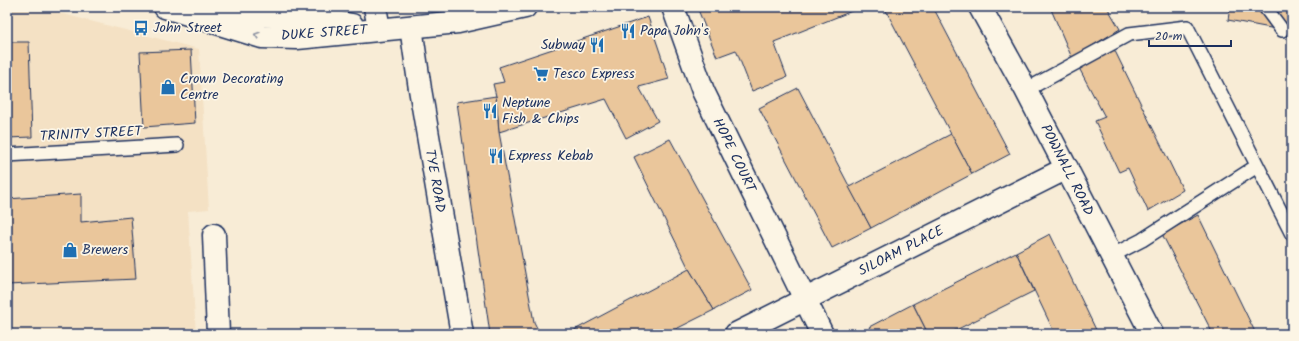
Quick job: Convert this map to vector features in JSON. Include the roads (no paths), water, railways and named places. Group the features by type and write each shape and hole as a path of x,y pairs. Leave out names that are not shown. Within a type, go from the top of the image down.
{"street":[{"path":"375,7 379,29"},
{"name":"DUKE STREET","path":"170,8 262,37 297,38 458,22 525,7"},
{"name":"HOPE COURT","path":"673,7 703,91 822,334"},
{"name":"POWNALL ROAD","path":"980,7 1026,90 1152,334"},
{"name":"TYE ROAD","path":"411,27 420,89 462,334"},
{"name":"SILOAM PLACE","path":"736,334 1067,168"},
{"path":"214,235 218,334"}],"lane":[{"path":"1265,7 1282,30"},
{"path":"1026,90 1129,34 1187,27 1292,234"},
{"name":"TRINITY STREET","path":"7,155 177,145"},
{"path":"1111,256 1142,240 1257,166"}],"place":[{"name":"John Street","path":"141,28"},
{"name":"Papa John's","path":"628,31"},
{"name":"Subway","path":"597,45"},
{"name":"Tesco Express","path":"541,74"},
{"name":"Crown Decorating Centre","path":"168,87"},
{"name":"Neptune Fish & Chips","path":"490,111"},
{"name":"Express Kebab","path":"496,156"},
{"name":"Brewers","path":"70,250"}]}
